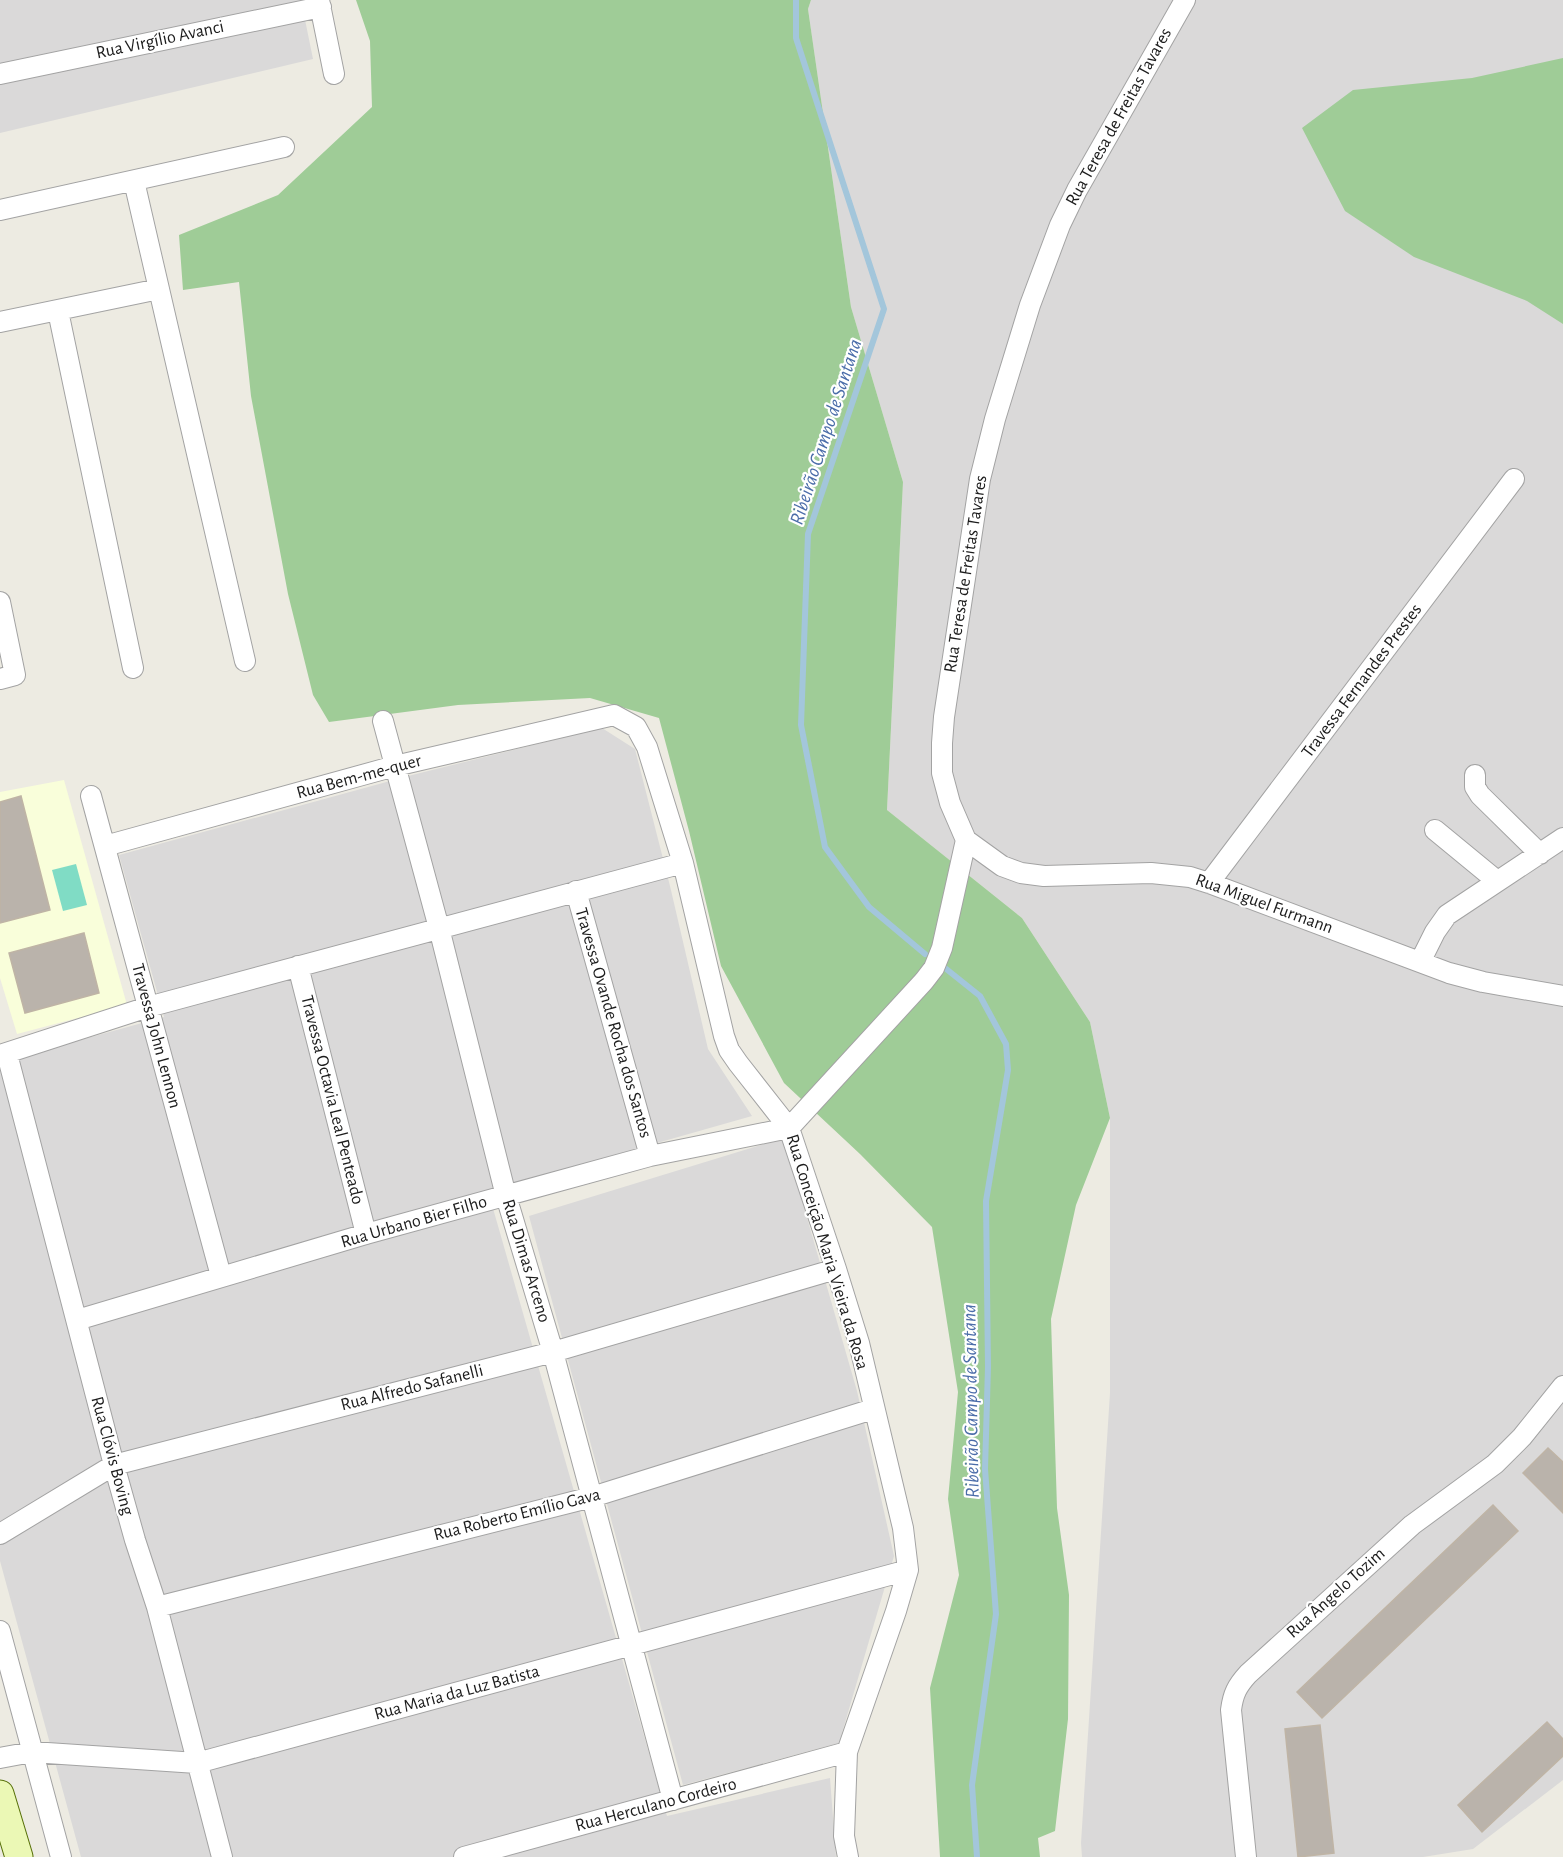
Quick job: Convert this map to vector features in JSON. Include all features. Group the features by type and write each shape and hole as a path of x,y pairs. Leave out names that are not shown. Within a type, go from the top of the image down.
{"main road":[{"path":"0,1794 19,1857"}],"street":[{"name":"Rua Teresa de Freitas Tavares","path":"966,840 950,803 942,773 942,743 970,540 980,479 995,419 1029,305 1060,225 1077,190 1185,0"},
{"path":"320,3 334,74"},
{"name":"Rua Virgílio Avanci","path":"0,74 320,3"},
{"path":"0,210 284,147"},
{"path":"134,181 245,661"},
{"path":"0,322 159,289"},
{"path":"58,311 133,668"},
{"name":"Travessa Fernandes Prestes","path":"1209,882 1514,479"},
{"path":"0,602 15,675 0,679"},
{"name":"Rua Bem-me-quer","path":"105,846 395,766 614,715"},
{"name":"Rua Conceição Maria Vieira da Rosa","path":"614,715 636,727 647,747 683,863 729,1050 789,1128 859,1342 903,1528 908,1569 847,1752 844,1836 848,1857"},
{"name":"Rua Dimas Arceno","path":"383,721 439,928 506,1196 553,1352 673,1800"},
{"path":"1475,775 1475,787 1480,795 1540,854"},
{"name":"Travessa John Lennon","path":"91,796 221,1276"},
{"path":"1435,830 1497,881"},
{"path":"1420,962 1435,932 1447,915 1563,838"},
{"name":"Rua Miguel Furmann","path":"966,840 1002,867 1021,873 1044,876 1151,873 1190,877 1209,882 1420,962 1482,982 1563,996"},
{"path":"789,1128 924,981 933,968 942,948 950,919 966,840"},
{"path":"3,1054 148,1007 683,863"},
{"name":"Travessa Ovande Rocha dos Santos","path":"576,891 650,1156"},
{"name":"Travessa Octavia Leal Penteado","path":"298,966 366,1234"},
{"name":"Rua Clóvis Boving","path":"3,1054 77,1320 114,1465 157,1606 222,1857"},
{"name":"Rua Urbano Bier Filho","path":"77,1320 366,1234 650,1156 789,1128"},
{"name":"Rua Alfredo Safanelli","path":"0,1534 114,1465 553,1352 836,1269"},
{"name":"Rua Ângelo Tozim","path":"1246,1857 1231,1710 1232,1698 1238,1686 1248,1674 1412,1525 1495,1464 1522,1437 1563,1386"},
{"name":"Rua Roberto Emílio Gava","path":"157,1606 592,1497 873,1409"},
{"name":"Rua Maria da Luz Batista","path":"0,1758 32,1752 197,1763 908,1569"},
{"path":"0,1630 61,1857"},
{"name":"Rua Herculano Cordeiro","path":"464,1857 847,1752"}],"shaded area":[{"path":"0,0 301,0 313,59 0,133"},
{"path":"811,0 1563,0 1563,1780 1473,1849 1423,1857 1082,1857 1081,1843 1110,1393 1110,1118 1090,1022 1022,918 887,810 903,482 851,307 808,9"},
{"path":"602,728 635,749 708,1049 752,1116 488,1191 667,1816 830,1778 836,1857 81,1857 0,1561 0,1062 164,1017 119,855 412,775"},
{"path":"64,780 127,1005 17,1034 0,978 0,792"},
{"path":"784,1138 857,1391 894,1556 839,1743 683,1785 529,1216"}],"green space":[{"path":"356,0 811,0 808,9 851,307 903,482 887,810 1022,918 1090,1022 1110,1118 1076,1205 1051,1319 1057,1508 1069,1595 1068,1719 1055,1831 1038,1838 1040,1857 940,1857 930,1688 959,1575 948,1499 958,1392 932,1227 860,1154 784,1083 721,966 659,718 590,698 458,705 329,722 313,695 288,594 251,396 239,282 183,290 179,235 278,195 372,107 370,41"},
{"path":"1563,58 1563,324 1527,301 1414,257 1345,211 1302,128 1353,90 1472,78"},
{"path":"76,864 87,905 63,911 52,870"}],"building":[{"path":"21,796 50,910 0,923 0,802"},
{"path":"84,933 99,993 25,1013 9,953"},
{"path":"1548,1448 1563,1462 1563,1513 1523,1473"},
{"path":"1493,1505 1518,1531 1322,1718 1297,1692"},
{"path":"1547,1722 1563,1739 1563,1756 1482,1832 1458,1805"},
{"path":"1320,1725 1334,1853 1298,1857 1285,1729"}],"waterway":[{"name":"Ribeirão Campo de Santana","path":"796,0 796,38 884,309 808,534 801,725 825,847 869,907 925,954"},
{"name":"Ribeirão Campo de Santana","path":"945,968 980,996 1006,1044 1008,1070 986,1201 988,1367 985,1469 996,1614 972,1785 977,1857"}]}
